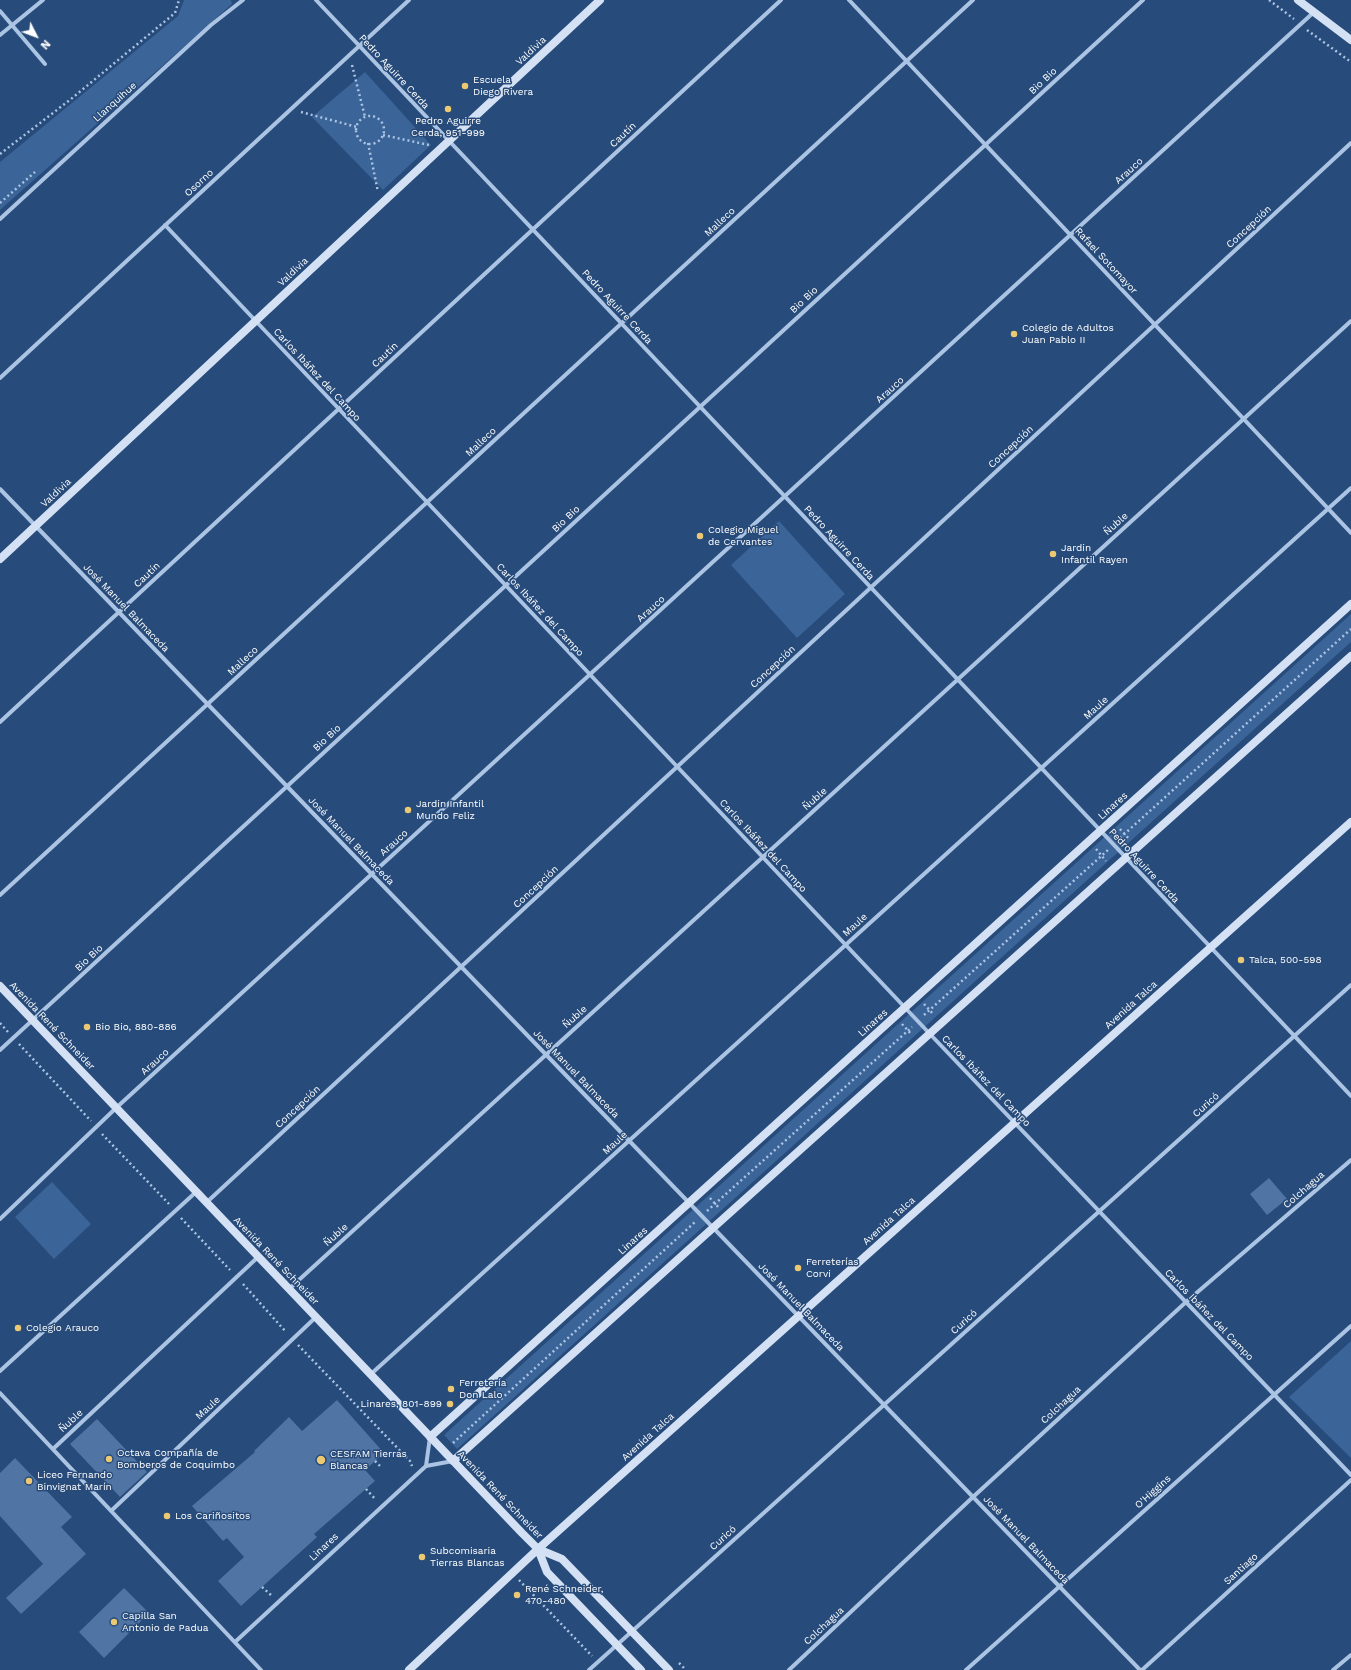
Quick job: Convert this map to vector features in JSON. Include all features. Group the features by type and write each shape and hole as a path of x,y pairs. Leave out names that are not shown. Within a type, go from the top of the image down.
{"main road":[{"name":"Valdivia","path":"0,559 600,0"},
{"path":"1298,0 1351,40"},
{"name":"Linares","path":"430,1437 1351,604"},
{"name":"Linares","path":"453,1460 1351,656"},
{"name":"Avenida Talca","path":"408,1670 538,1549 1351,822"},
{"name":"Avenida René Schneider","path":"0,986 538,1549 547,1572 641,1670"},
{"name":"Avenida René Schneider","path":"538,1549 562,1559 669,1670"}],"street":[{"path":"0,35 43,0"},
{"name":"Llanquihue","path":"0,219 235,2 243,0"},
{"name":"Pedro Aguirre Cerda","path":"316,0 1351,1096"},
{"name":"Osorno","path":"0,378 409,0"},
{"name":"Cautín","path":"0,722 781,0"},
{"name":"Rafael Sotomayor","path":"850,0 1351,533"},
{"name":"Malleco","path":"0,895 973,0"},
{"name":"Bio Bio","path":"0,1050 1143,0"},
{"path":"0,11 45,64"},
{"name":"Arauco","path":"0,1219 116,1108 1314,12"},
{"name":"Concepción","path":"206,1203 1351,143"},
{"name":"Carlos Ibáñez del Campo","path":"165,226 1014,1123 1351,1475"},
{"name":"Ñuble","path":"289,1289 1351,321"},
{"name":"Maule","path":"370,1374 1351,488"},
{"name":"José Manuel Balmaceda","path":"0,489 1141,1670"},
{"name":"Curicó","path":"589,1670 1351,985"},
{"name":"Colchagua","path":"789,1670 973,1497 1186,1302 1351,1160"},
{"path":"0,1370 196,1192"},
{"name":"Ñuble","path":"53,1449 258,1257"},
{"name":"Maule","path":"111,1511 316,1317"},
{"name":"O'Higgins","path":"966,1670 1351,1326"},
{"path":"0,1393 261,1670"},
{"path":"426,1466 430,1437"},
{"name":"Linares","path":"235,1642 426,1466 453,1460"},
{"name":"Santiago","path":"1141,1670 1351,1480"},
{"path":"1333,1670 1351,1655"}],"path":[{"path":"0,154 71,99 174,13 179,0"},
{"path":"1269,0 1351,62"},
{"path":"350,54 366,117"},
{"path":"290,109 357,126"},
{"path":"374,116 382,122 384,130 383,135 377,142 368,143 360,139 357,126 362,119 374,116"},
{"path":"383,135 442,147"},
{"path":"368,143 381,204"},
{"path":"453,1443 1351,629"},
{"path":"1112,820 1136,848"},
{"path":"1088,842 1113,869"},
{"path":"917,997 942,1022"},
{"path":"895,1016 919,1042"},
{"path":"0,1023 293,1339 410,1461 416,1475"},
{"path":"703,1190 727,1215"},
{"path":"375,1461 380,1466"},
{"path":"512,1573 597,1662"}],"shaded area":[{"path":"184,0 231,0 232,4 0,210 0,162 178,16"},
{"path":"365,72 431,145 383,190 312,117"},
{"path":"779,521 845,594 797,638 731,565"},
{"path":"1351,614 1351,642 457,1449 444,1435"},
{"path":"52,1182 91,1224 54,1259 15,1217"},
{"path":"1351,1341 1351,1458 1289,1397"}],"building":[{"path":"1269,1178 1287,1199 1267,1215 1250,1194"},
{"path":"337,1400 384,1453 365,1470 375,1481 314,1534 317,1537 241,1606 218,1581 244,1557 227,1538 223,1541 192,1506 255,1452 254,1451 289,1417 302,1431"},
{"name":"Octava Compañía de Bomberos de Coquimbo","path":"97,1419 147,1472 120,1497 70,1444"},
{"path":"15,1458 72,1517 61,1527 86,1554 21,1614 6,1598 43,1564 0,1516 0,1473"},
{"name":"Capilla San Antonio de Padua","path":"124,1588 149,1613 104,1658 79,1632"}],"place":[{"name":"Escuela Diego Rivera","path":"465,86"},
{"name":"Pedro Aguirre Cerda, 951-999","path":"448,109"},
{"name":"Colegio de Adultos Juan Pablo II","path":"1014,334"},
{"name":"Colegio Miguel de Cervantes","path":"700,536"},
{"name":"Jardin Infantil Rayen","path":"1053,554"},
{"name":"Jardin Infantil Mundo Feliz","path":"408,810"},
{"name":"Talca, 500-598","path":"1241,960"},
{"name":"Bio Bio, 880-886","path":"87,1027"},
{"name":"Ferreterías Corvi","path":"798,1268"},
{"name":"Colegio Arauco","path":"18,1328"},
{"name":"Ferretería Don Lalo","path":"451,1389"},
{"name":"Linares, 801-899","path":"450,1404"},
{"name":"Octava Compañía de Bomberos de Coquimbo","path":"109,1459"},
{"name":"CESFAM Tierras Blancas","path":"321,1460"},
{"name":"Liceo Fernando Binvignat Marín","path":"29,1481"},
{"name":"Los Cariñositos","path":"167,1516"},
{"name":"Subcomisaria Tierras Blancas","path":"422,1557"},
{"name":"René Schneider, 470-480","path":"517,1595"},
{"name":"Capilla San Antonio de Padua","path":"114,1622"}]}
